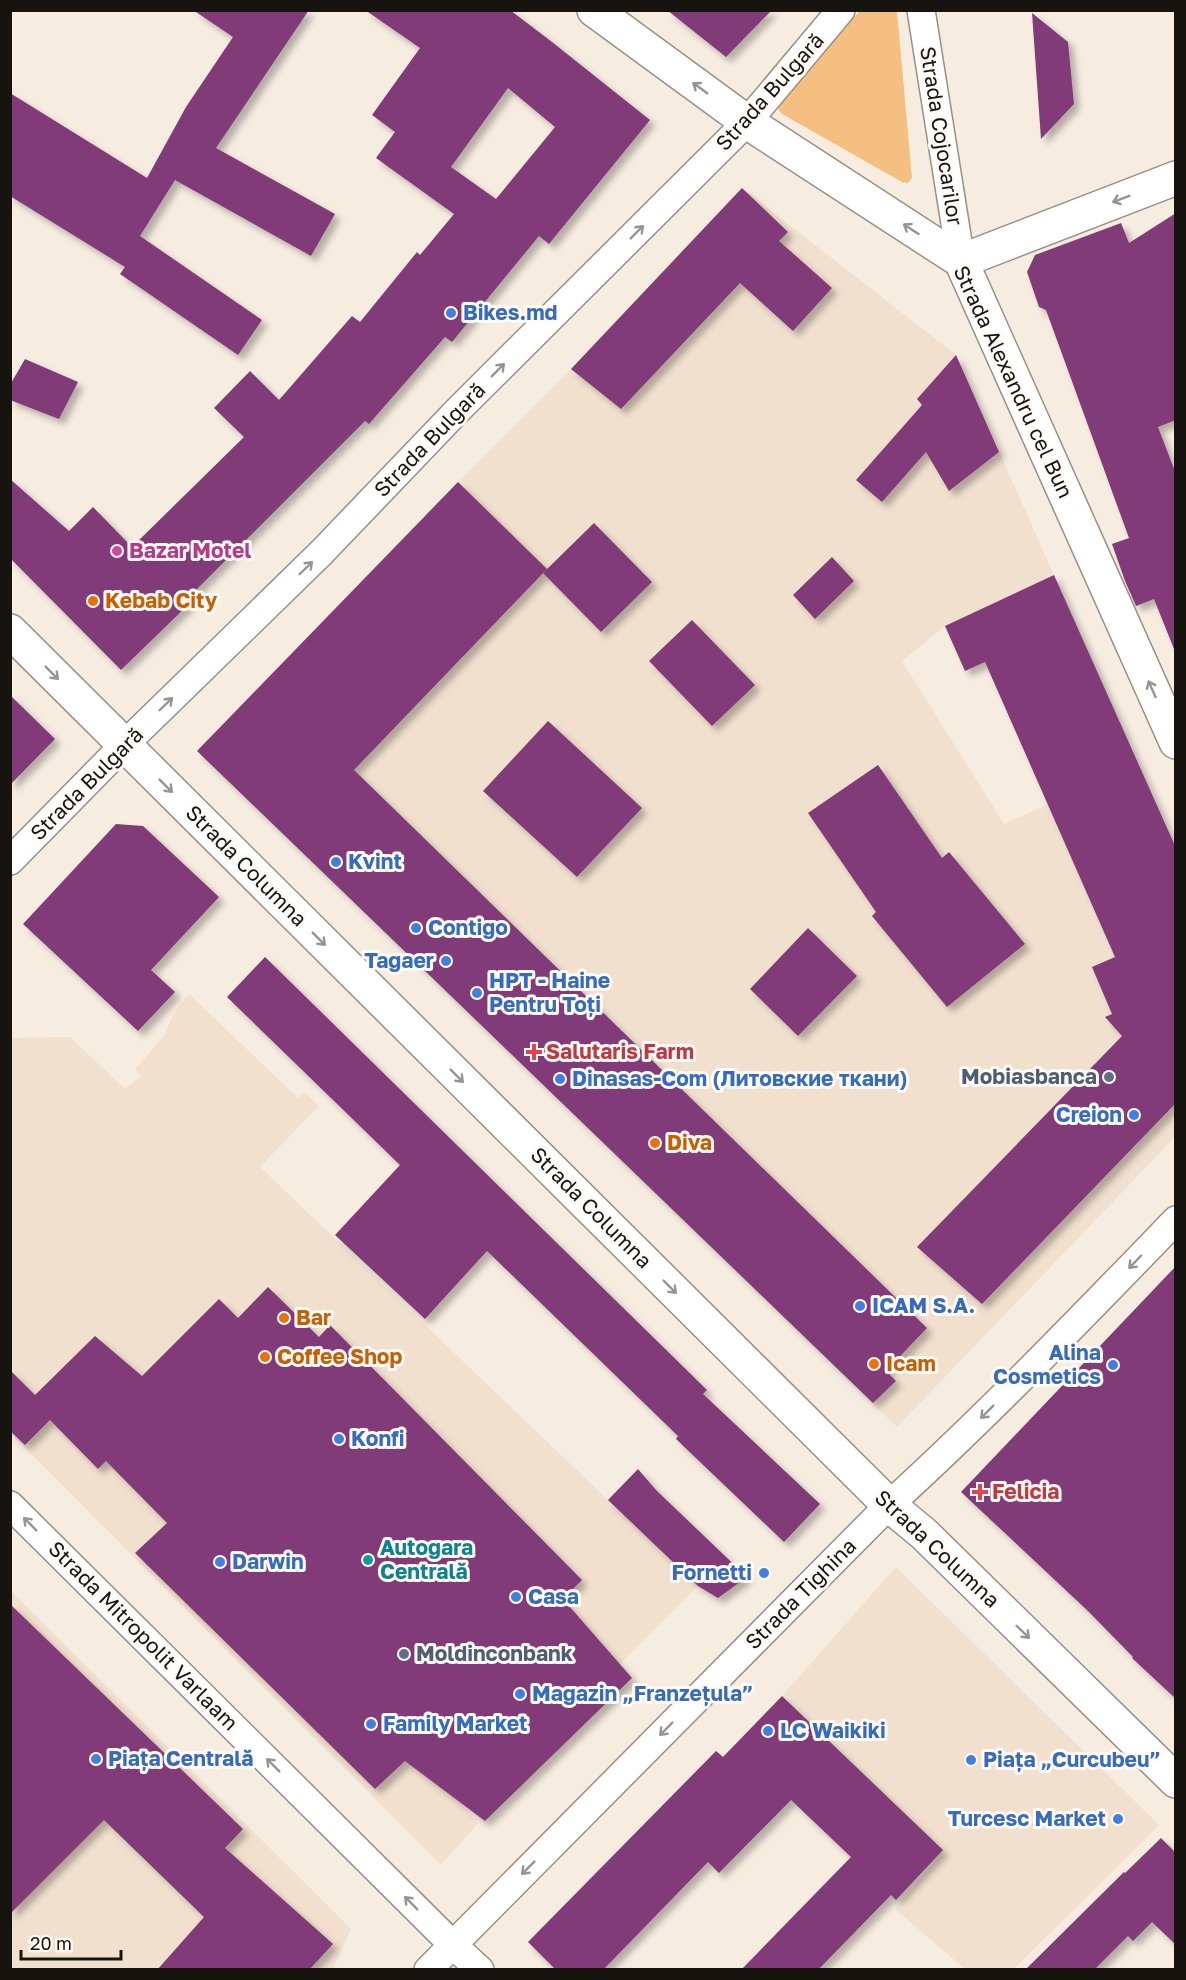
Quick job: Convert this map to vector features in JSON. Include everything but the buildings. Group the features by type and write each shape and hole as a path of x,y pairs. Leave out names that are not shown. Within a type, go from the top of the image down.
{"main road":[{"name":"Strada Alexandru cel Bun","path":"594,10 747,122 961,261 1176,742"},
{"path":"961,261 1176,178"},
{"name":"Strada Columna","path":"10,631 889,1505 924,1534 1176,1781"}],"street":[{"name":"Strada Bulgară","path":"10,861 124,745 322,552 457,411 747,122 841,10"},
{"name":"Strada Cojocarilor","path":"921,10 946,180 961,261"},
{"name":"Strada Tighina","path":"428,1970 889,1505 942,1457 1176,1220"},
{"name":"Strada Mitropolit Varlaam","path":"10,1505 480,1970"}],"shaded area":[{"path":"860,11 897,11 912,178 908,183 902,182 782,114 775,105 776,96"},
{"name":"Icam","path":"742,188 956,355 1054,575 945,626 902,661 1004,824 1136,765 1175,851 1175,1137 897,1427 197,751 571,369"},
{"path":"189,994 298,1098 304,1092 319,1106 260,1167 698,1586 617,1667 446,1786 478,1823 441,1865 11,1434 10,1038 70,1037 125,1089 141,1076 135,1069 164,1036 175,1011"},
{"name":"Piața „Curcubeu”","path":"896,1567 1159,1825 1014,1969 965,1969 895,1909 943,1850 782,1696"},
{"name":"Piața Centrală","path":"10,1590 351,1929 333,1969 11,1969"}],"place":[{"name":"Bikes.md","path":"451,313"},
{"name":"Bazar Motel","path":"117,551"},
{"name":"Kebab City","path":"93,601"},
{"name":"Kvint","path":"336,862"},
{"name":"Contigo","path":"416,928"},
{"name":"Tagaer","path":"446,961"},
{"name":"HPT - Haine Pentru Toți","path":"477,993"},
{"name":"Salutaris Farm","path":"534,1052"},
{"name":"Mobiasbanca","path":"1109,1077"},
{"name":"Dinasas-Com (Литовские ткани)","path":"560,1079"},
{"name":"Creion","path":"1134,1115"},
{"name":"Diva","path":"655,1143"},
{"name":"ICAM S.A.","path":"860,1306"},
{"name":"Bar","path":"284,1318"},
{"name":"Coffee Shop","path":"265,1357"},
{"name":"Icam","path":"874,1364"},
{"name":"Alina Cosmetics","path":"1113,1365"},
{"name":"Konfi","path":"339,1439"},
{"name":"Felicia","path":"980,1492"},
{"name":"Autogara Centrală","path":"368,1560"},
{"name":"Darwin","path":"220,1562"},
{"name":"Fornetti","path":"764,1573"},
{"name":"Casa","path":"516,1597"},
{"name":"Moldinconbank","path":"404,1654"},
{"name":"Magazin „Franzețula”","path":"520,1694"},
{"name":"Family Market","path":"371,1724"},
{"name":"LC Waikiki","path":"768,1731"},
{"name":"Piața Centrală","path":"96,1759"},
{"name":"Piața „Curcubeu”","path":"971,1760"},
{"name":"Turcesc Market","path":"1118,1819"}]}
